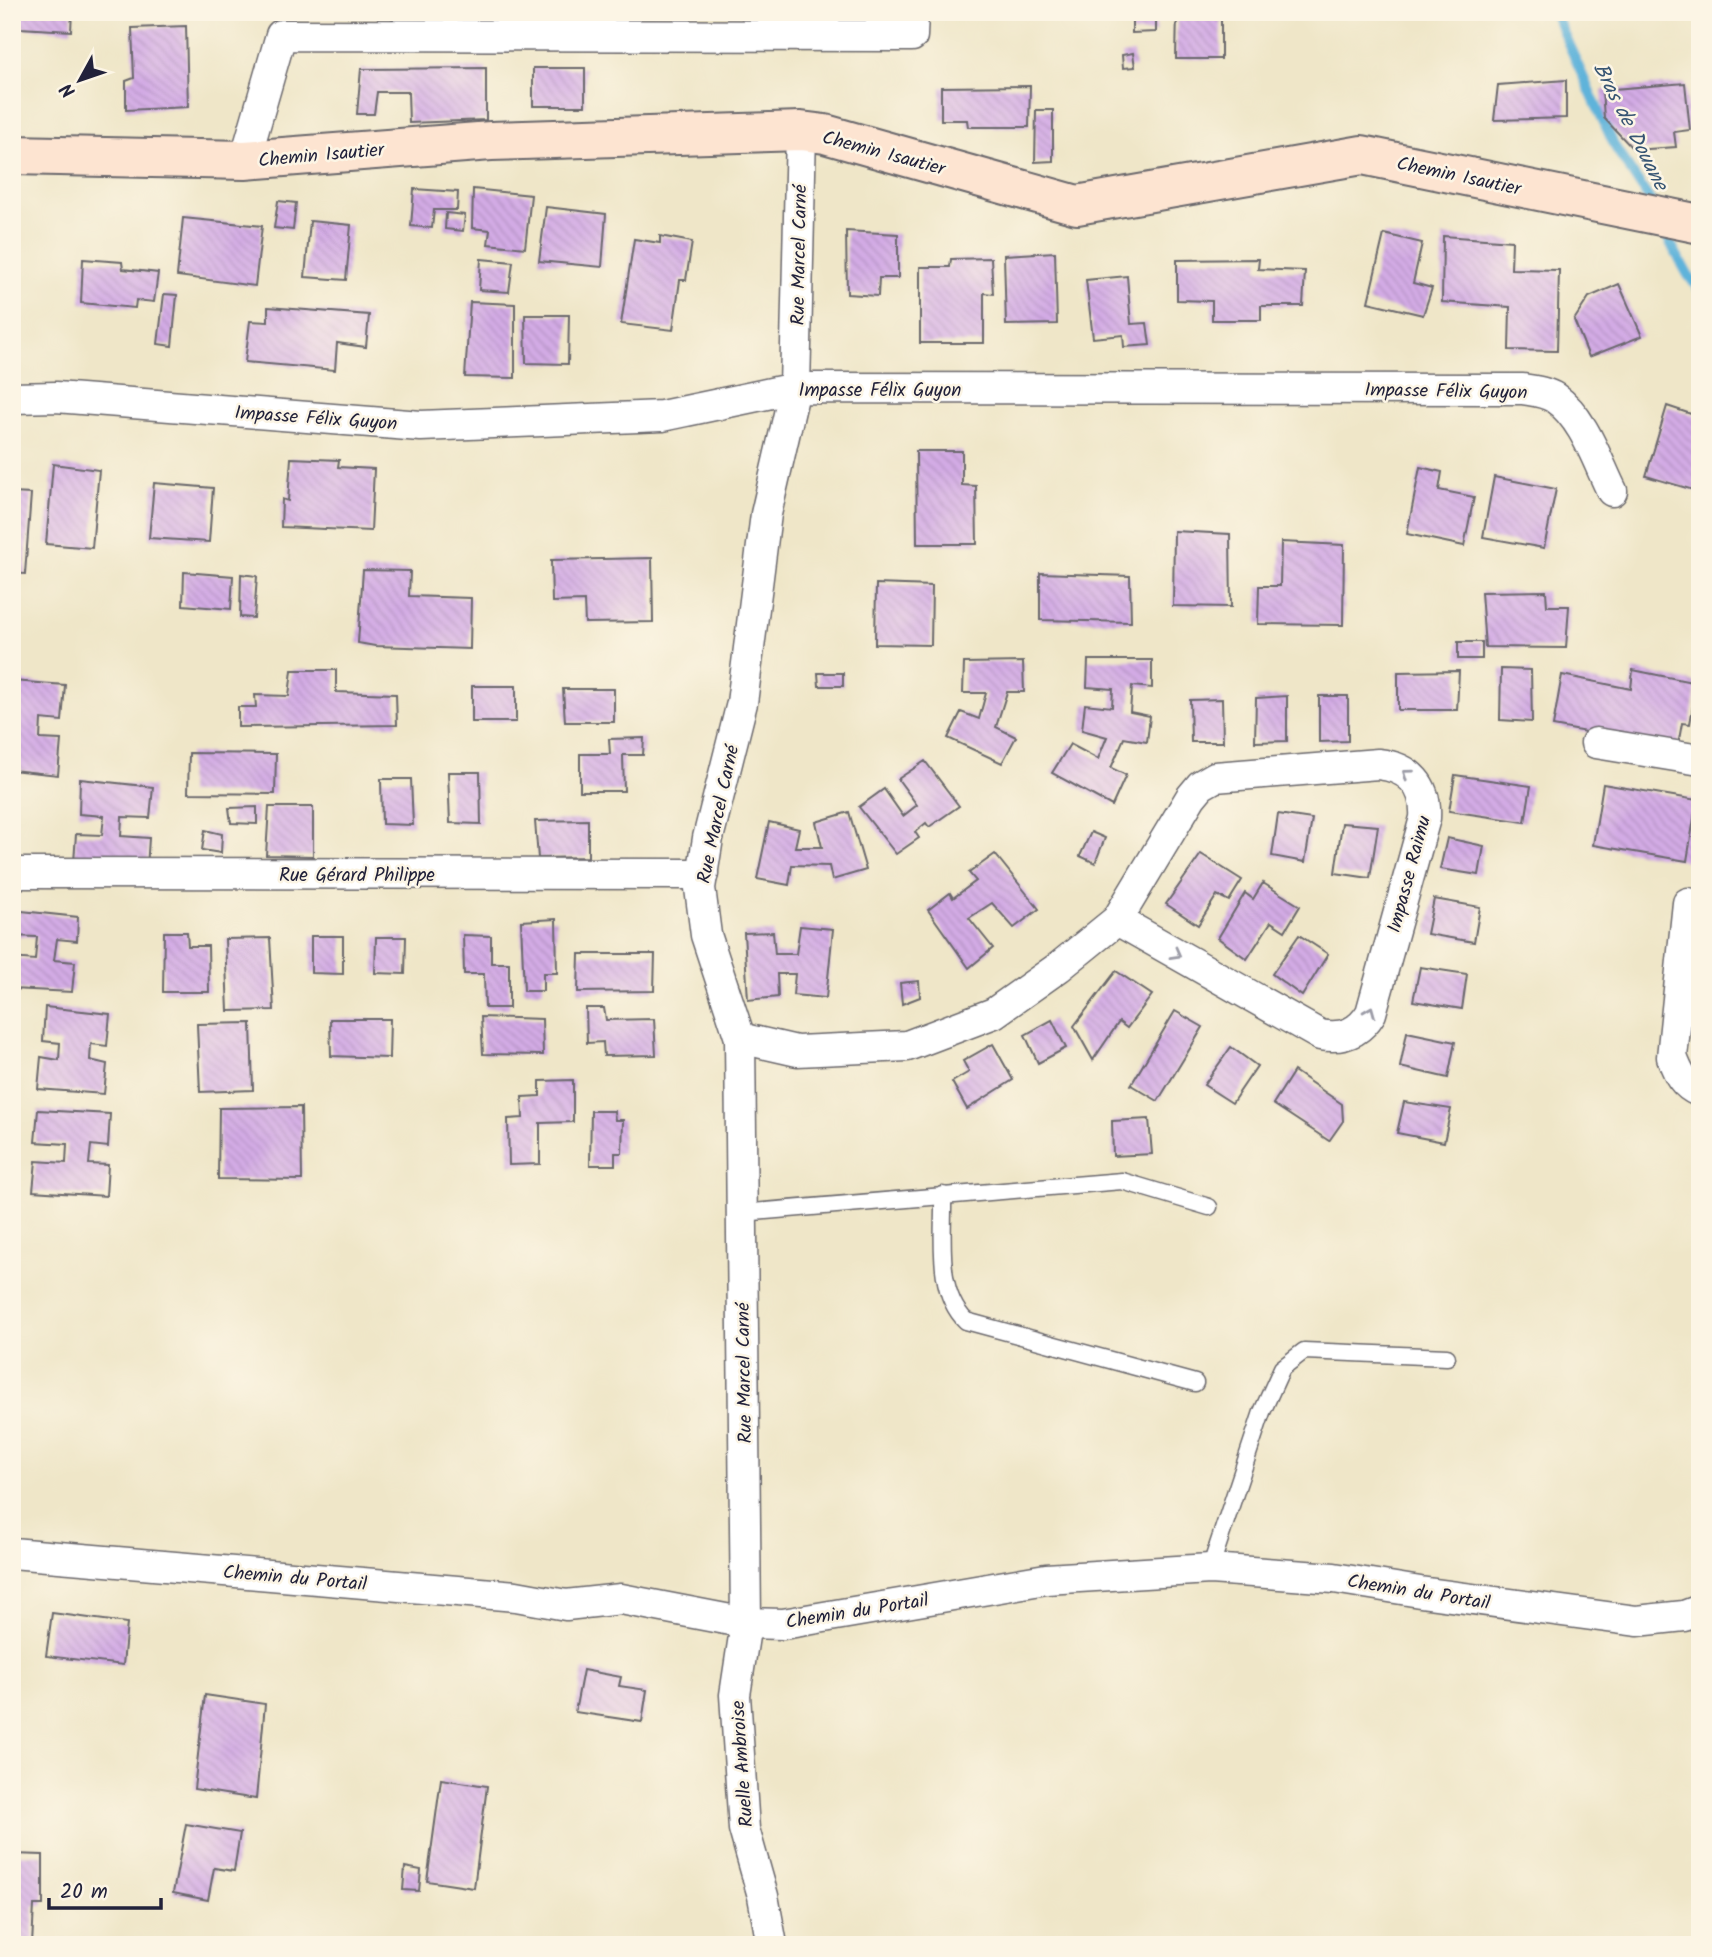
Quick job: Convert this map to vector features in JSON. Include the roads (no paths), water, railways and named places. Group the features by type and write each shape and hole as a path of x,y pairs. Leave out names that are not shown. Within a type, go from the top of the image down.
{"main road":[{"name":"Chemin Isautier","path":"12,155 245,160 491,141 801,131 825,134 1077,205 1362,155 1690,222"}],"street":[{"path":"245,160 281,34 912,36 913,12"},
{"name":"Rue Marcel Carné","path":"746,1623 740,1038 706,935 700,888 708,838 742,703 766,514 796,388 801,131"},
{"name":"Impasse Félix Guyon","path":"12,398 55,397 421,426 662,416 796,388 1523,389 1554,398 1568,411 1581,426 1612,491"},
{"path":"1596,743 1700,760"},
{"name":"Impasse Raimu","path":"740,1038 797,1051 907,1046 994,1013 1059,967 1116,920 1191,797 1201,785 1215,777 1378,764 1405,770 1423,791 1425,818 1371,1013 1365,1023 1344,1036 1321,1035 1116,920"},
{"name":"Rue Gérard Philippe","path":"12,873 702,874"},
{"path":"1688,903 1672,1057 1680,1077 1690,1088 1700,1092"},
{"name":"Chemin du Portail","path":"12,1553 516,1596 566,1605 621,1599 746,1623 783,1624 1046,1579 1210,1569 1334,1578 1637,1620 1684,1616 1700,1610"},
{"name":"Ruelle Ambroise","path":"746,1623 735,1695 744,1829 763,1896 772,1945"}],"lane":[{"path":"741,1213 1122,1181 1209,1207"},
{"path":"943,1195 945,1279 955,1310 966,1321 1195,1383"},
{"path":"1210,1569 1262,1412 1282,1368 1304,1351 1447,1357"}],"waterway":[{"name":"Bras de Douane","path":"1554,12 1615,147 1653,205"},
{"name":"Bras de Douane","path":"1660,224 1688,275 1700,291"}]}
